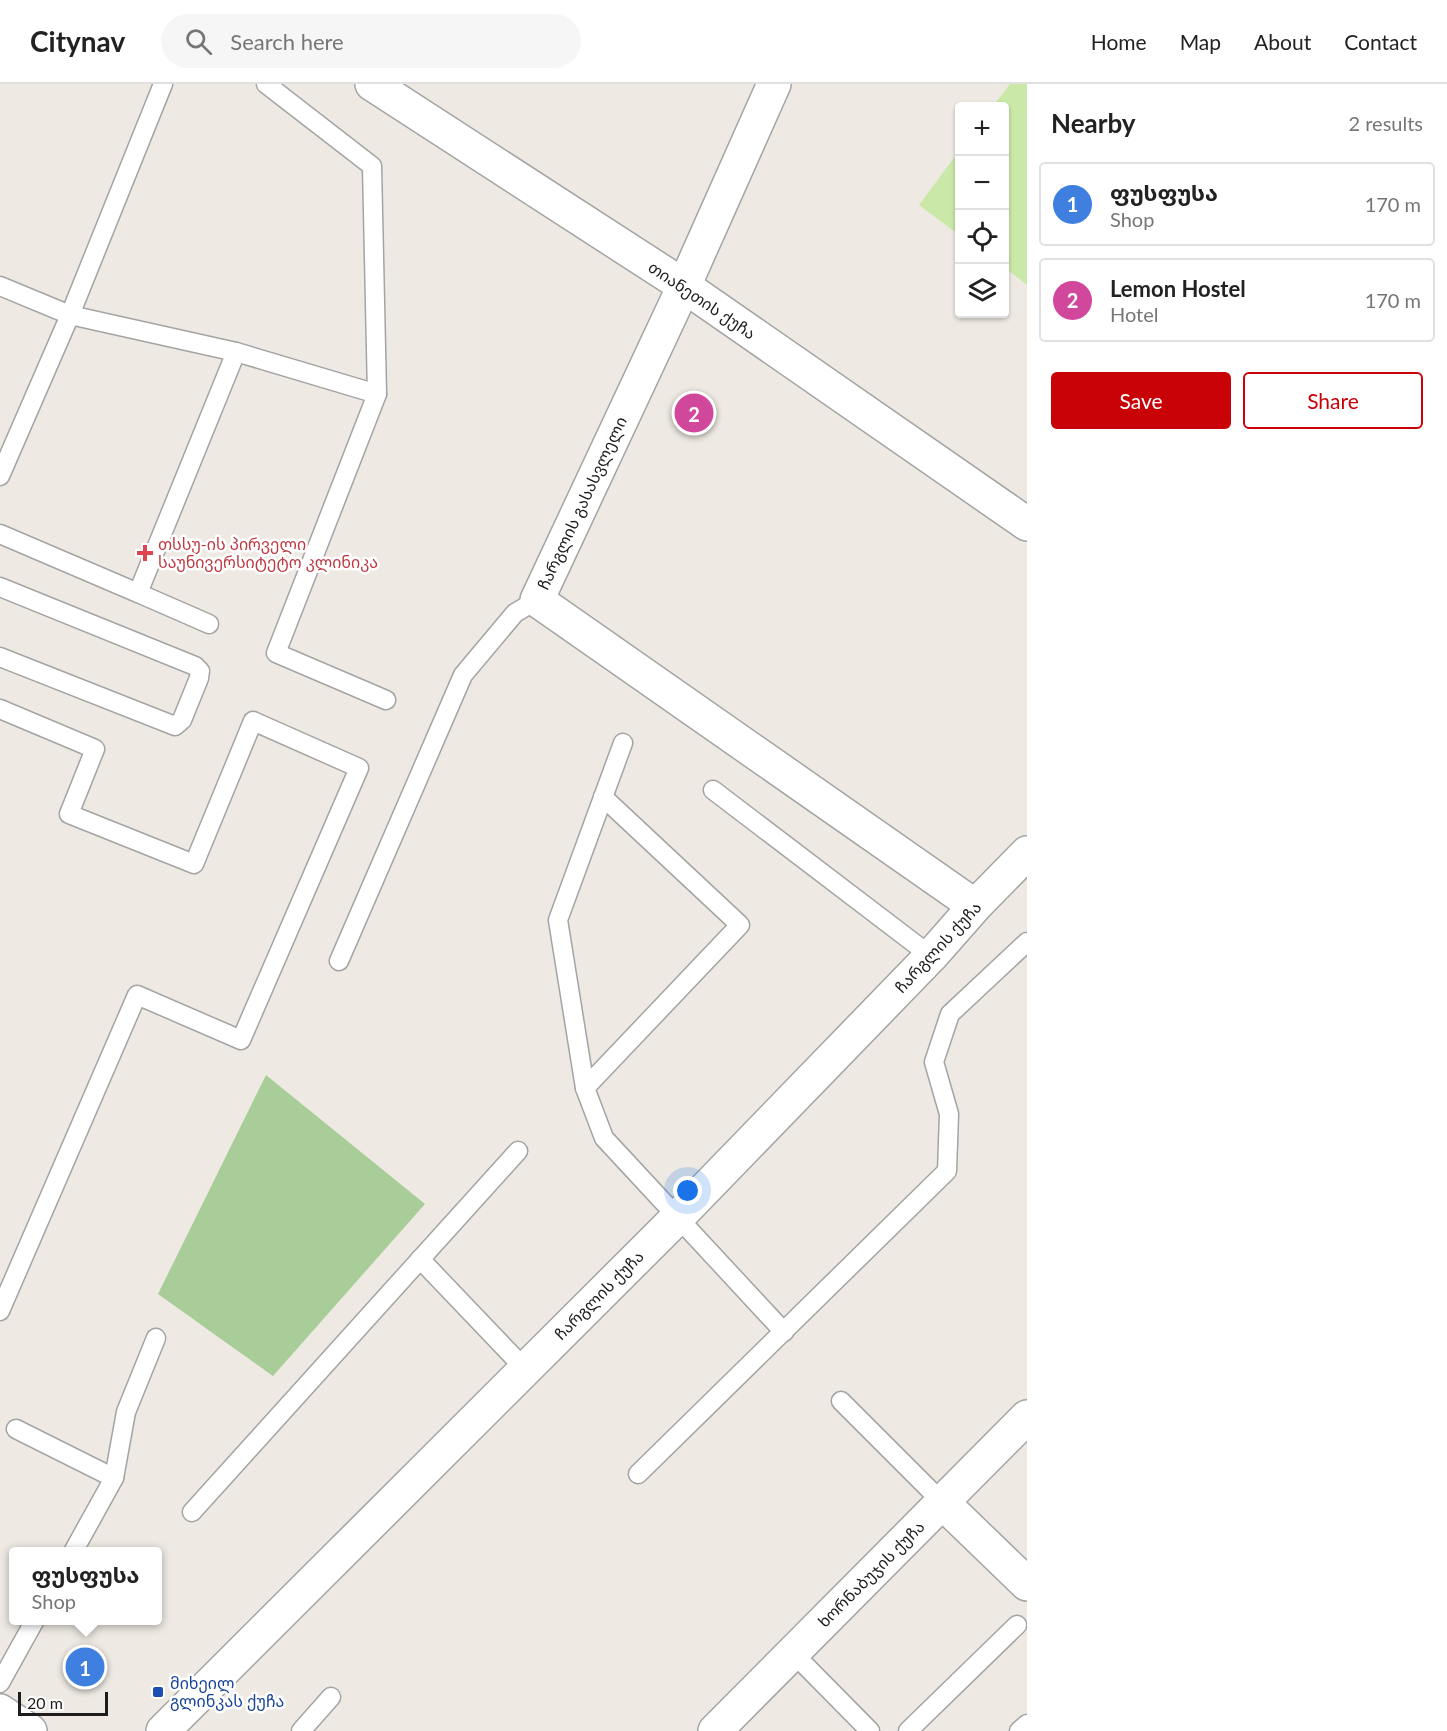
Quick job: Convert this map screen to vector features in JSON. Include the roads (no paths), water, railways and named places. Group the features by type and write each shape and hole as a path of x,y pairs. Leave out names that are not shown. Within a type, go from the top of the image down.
{"street":[{"name":"თიანეთის ქუჩა","path":"372,84 684,286 1027,524"},
{"name":"ჩარგლის გასასვლელი","path":"774,84 684,286 537,600 975,906"},
{"name":"ჩარგლის ქუჩა","path":"163,1731 677,1218 932,956 975,906 1027,853"},
{"name":"ხორნაბუჯის ქუჩა","path":"715,1731 1027,1417"},
{"path":"943,1503 1027,1584"},
{"path":"0,1711 30,1731"}],"lane":[{"path":"0,476 70,315 163,84"},
{"path":"266,84 372,166 377,394 276,653 386,700"},
{"path":"0,286 70,315 236,352 377,394"},
{"path":"138,593 236,352"},
{"path":"0,534 209,624"},
{"path":"0,587 195,666 200,671 182,720 175,726 0,657"},
{"path":"339,961 463,675 515,613 537,600"},
{"path":"0,709 95,749 69,814 194,864 253,721 360,768 241,1040 137,995 0,1311"},
{"path":"623,743 558,920 585,1088 604,1138 783,1332"},
{"path":"713,790 932,956"},
{"path":"585,1088 740,925 603,797"},
{"path":"638,1474 947,1171 949,1114 934,1062 950,1014 1027,942"},
{"path":"192,1512 518,1151"},
{"path":"420,1259 525,1369"},
{"path":"75,1547 114,1478 126,1412 156,1338"},
{"path":"841,1401 943,1503"},
{"path":"16,1429 114,1478"},
{"path":"0,1683 32,1625"},
{"path":"909,1731 1017,1625"},
{"path":"793,1653 870,1731"},
{"path":"301,1731 331,1697"},
{"path":"1019,1731 1027,1724"}],"place":[{"name":"Lemon Hostel","path":"694,413"},
{"name":"თსსუ-ის პირველი საუნივერსიტეტო კლინიკა","path":"145,553"},
{"name":"ფუსფუსა","path":"85,1667"},
{"name":"მიხეილ გლინკას ქუჩა","path":"158,1692"}]}
